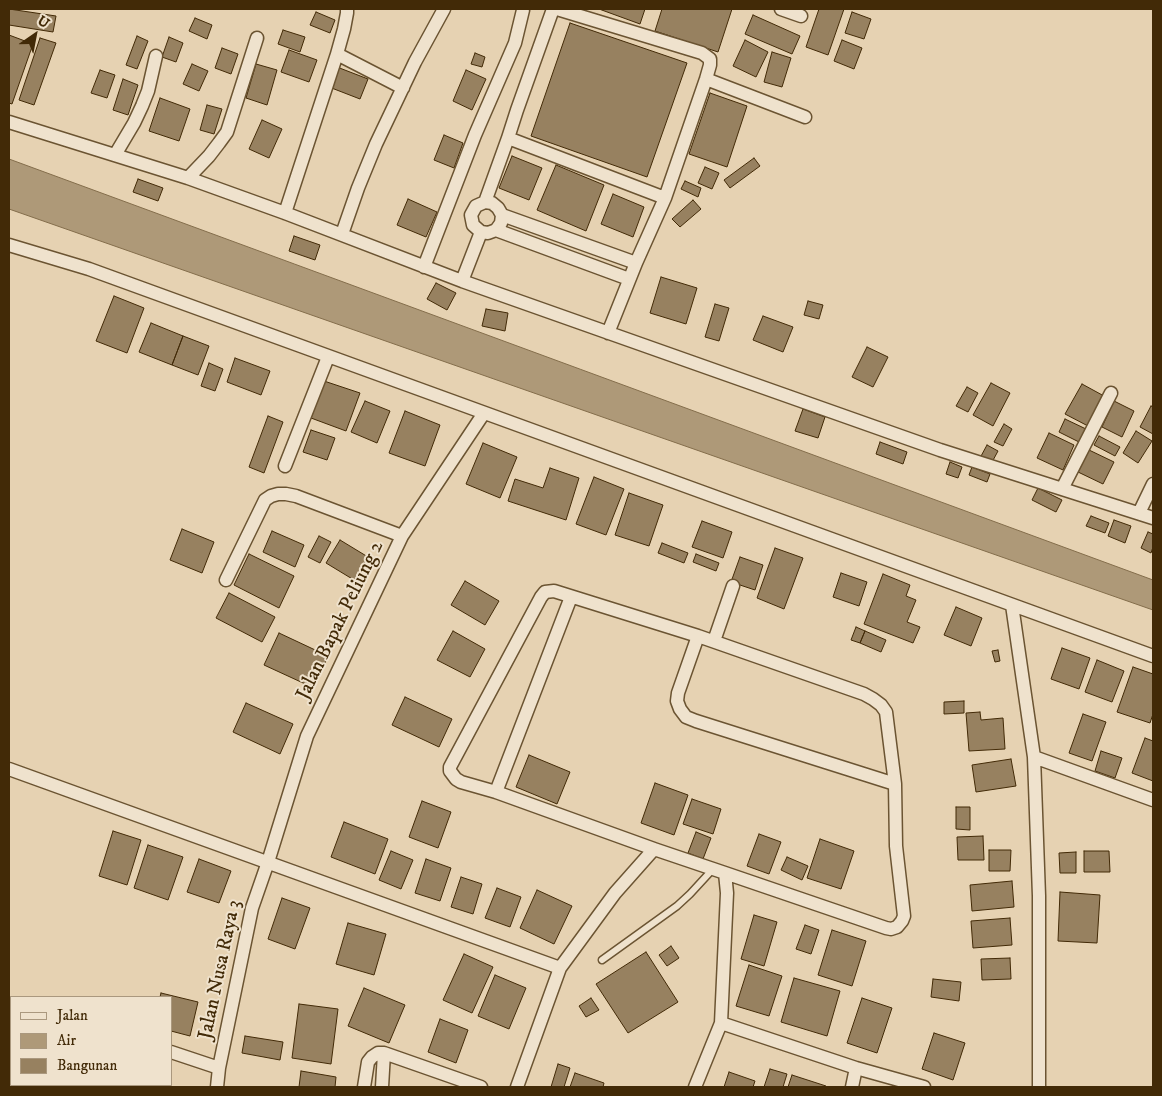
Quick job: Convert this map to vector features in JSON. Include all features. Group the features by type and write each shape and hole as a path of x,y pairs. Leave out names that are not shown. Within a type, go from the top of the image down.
{"street":[{"path":"285,213 337,54 346,21 347,9"},
{"path":"342,234 376,144 444,9"},
{"path":"485,202 555,9 702,54 708,58 710,62 706,79 665,198 629,279 608,333"},
{"path":"781,9 800,16"},
{"path":"424,267 475,135 515,43 523,10"},
{"path":"188,178 210,156 227,132 257,38"},
{"path":"337,54 403,88"},
{"path":"115,156 142,106 156,56"},
{"path":"706,79 805,117"},
{"path":"9,122 188,178 342,234 462,281 940,450 1153,518"},
{"path":"508,138 665,198"},
{"path":"502,215 496,230 488,233 481,232 473,225 471,215 476,206 485,202 492,203 502,215 636,263"},
{"path":"496,230 629,279"},
{"path":"462,281 481,232"},
{"path":"9,246 89,269 1153,656"},
{"path":"286,466 328,357"},
{"path":"1062,488 1111,393"},
{"name":"Jalan Bapak Peliung 2","path":"268,862 307,736 402,536 484,414"},
{"path":"1139,513 1153,484"},
{"path":"226,580 265,500 278,494 296,496 402,536"},
{"path":"714,642 733,586"},
{"path":"554,591 698,636 864,694 881,705 886,712 895,784 896,846 904,916 897,927 886,928 654,849 496,792 462,782 450,771 450,767 545,592 554,591"},
{"path":"496,792 571,597"},
{"path":"1012,605 1034,757 1039,896 1039,1087"},
{"path":"698,636 678,693 677,701 680,709 686,716 696,721 895,784"},
{"path":"1034,757 1153,800"},
{"path":"9,768 560,968"},
{"path":"517,1087 560,968 615,893 654,849"},
{"name":"Jalan Nusa Raya 3","path":"217,1087 219,1068 252,908 268,862"},
{"path":"695,1087 721,1023 727,893 719,871"},
{"path":"721,1023 856,1068 924,1087"},
{"path":"172,1052 219,1068"},
{"path":"364,1087 368,1062 372,1056 378,1053 398,1057 481,1087"},
{"path":"382,1087 384,1053"},
{"path":"852,1087 856,1068"}],"lane":[{"path":"602,960 677,906 719,871"}],"water":[{"path":"9,159 1153,580 1153,610 9,209"}],"building":[{"path":"9,9 56,16 53,32 9,25"},
{"path":"599,9 645,9 640,24"},
{"path":"662,9 732,9 718,52 655,31"},
{"path":"819,9 844,9 828,55 806,47"},
{"path":"316,12 335,20 330,33 310,25"},
{"path":"852,12 871,19 864,39 845,33"},
{"path":"753,15 800,36 792,54 745,34"},
{"path":"195,18 212,25 207,39 189,31"},
{"path":"570,23 687,63 647,177 531,136"},
{"path":"283,30 305,37 300,52 278,44"},
{"path":"9,35 33,44 12,104 9,103"},
{"path":"137,36 148,41 137,69 126,65"},
{"path":"169,37 183,43 176,62 162,57"},
{"path":"40,38 56,43 34,105 19,100"},
{"path":"745,40 768,52 756,77 733,66"},
{"path":"842,40 862,48 854,69 834,61"},
{"path":"222,48 238,54 231,74 215,68"},
{"path":"289,50 317,60 309,82 281,72"},
{"path":"772,52 791,58 782,87 764,82"},
{"path":"475,53 485,57 482,67 471,64"},
{"path":"192,64 208,71 199,91 183,84"},
{"path":"256,64 277,70 267,105 246,98"},
{"path":"337,67 368,79 360,99 329,87"},
{"path":"100,70 115,75 107,98 91,93"},
{"path":"466,70 486,79 472,110 453,101"},
{"path":"123,79 138,85 128,115 113,110"},
{"path":"710,93 747,106 727,167 689,154"},
{"path":"160,98 190,109 179,141 149,131"},
{"path":"207,105 222,109 214,134 200,130"},
{"path":"262,120 282,129 269,158 249,149"},
{"path":"444,135 463,143 454,168 434,160"},
{"path":"512,156 542,168 529,200 499,188"},
{"path":"754,158 760,166 730,188 724,180"},
{"path":"556,165 604,185 586,231 537,210"},
{"path":"705,167 719,173 712,189 698,183"},
{"path":"138,179 163,188 158,201 133,192"},
{"path":"685,181 701,188 698,197 681,189"},
{"path":"613,194 644,207 633,237 601,224"},
{"path":"408,199 437,212 426,237 397,225"},
{"path":"693,200 701,209 680,227 672,219"},
{"path":"294,236 320,245 315,260 289,251"},
{"path":"661,277 697,288 686,324 650,313"},
{"path":"436,283 456,293 447,310 427,299"},
{"path":"114,296 144,308 127,353 96,341"},
{"path":"808,301 823,305 819,319 804,315"},
{"path":"715,304 729,308 719,341 705,337"},
{"path":"486,309 508,313 505,331 482,326"},
{"path":"763,316 793,327 783,352 753,340"},
{"path":"151,323 183,336 172,365 139,352"},
{"path":"183,336 209,346 198,375 172,365"},
{"path":"867,347 888,357 873,387 852,377"},
{"path":"235,358 270,371 261,395 227,382"},
{"path":"209,363 223,369 215,391 201,386"},
{"path":"324,381 360,393 346,431 311,418"},
{"path":"991,383 1010,393 993,426 973,415"},
{"path":"1082,384 1104,396 1088,426 1065,414"},
{"path":"967,387 978,393 968,412 956,406"},
{"path":"365,401 390,411 377,443 351,432"},
{"path":"1114,401 1134,411 1122,437 1102,427"},
{"path":"1151,406 1153,407 1153,434 1140,427"},
{"path":"803,409 825,417 818,438 795,431"},
{"path":"405,411 440,425 425,466 389,453"},
{"path":"268,416 283,422 264,473 249,467"},
{"path":"1065,419 1086,429 1079,442 1059,432"},
{"path":"1004,424 1012,429 1003,446 994,442"},
{"path":"311,430 335,438 327,460 303,452"},
{"path":"1136,431 1152,441 1138,463 1123,453"},
{"path":"1049,433 1074,445 1063,470 1037,458"},
{"path":"1099,436 1120,447 1115,456 1094,445"},
{"path":"880,442 907,452 903,464 876,454"},
{"path":"483,443 517,457 500,498 466,484"},
{"path":"987,445 998,451 991,464 980,458"},
{"path":"1089,450 1114,462 1103,484 1078,472"},
{"path":"950,462 962,467 958,478 946,474"},
{"path":"972,467 990,474 987,482 969,475"},
{"path":"550,468 579,478 566,520 508,501 515,479 543,488"},
{"path":"594,477 624,489 606,535 576,524"},
{"path":"1038,488 1062,500 1056,512 1032,500"},
{"path":"629,493 663,505 649,546 615,535"},
{"path":"1091,516 1109,523 1105,533 1086,526"},
{"path":"1114,520 1131,526 1125,543 1108,536"},
{"path":"702,521 732,532 723,558 692,547"},
{"path":"182,529 214,542 202,573 170,560"},
{"path":"272,531 304,545 295,567 263,552"},
{"path":"1148,532 1153,534 1151,553 1141,548"},
{"path":"319,536 331,542 320,563 308,557"},
{"path":"340,540 368,557 354,580 326,563"},
{"path":"662,543 688,553 684,563 658,553"},
{"path":"775,548 803,558 784,609 757,598"},
{"path":"249,554 294,576 279,608 234,585"},
{"path":"696,554 719,563 716,571 693,562"},
{"path":"740,557 763,565 755,590 731,582"},
{"path":"841,573 867,582 859,606 833,597"},
{"path":"883,574 910,585 906,596 916,600 907,622 920,627 913,643 864,624"},
{"path":"465,581 499,601 485,625 451,605"},
{"path":"229,593 275,617 262,642 216,618"},
{"path":"956,607 982,618 971,646 944,635"},
{"path":"856,627 865,631 860,643 851,640"},
{"path":"453,631 485,649 470,677 437,660"},
{"path":"865,631 886,640 881,652 860,643"},
{"path":"279,633 328,656 314,688 264,665"},
{"path":"1062,648 1090,658 1079,689 1051,679"},
{"path":"998,650 1000,661 995,662 992,651"},
{"path":"1097,660 1124,671 1112,702 1085,692"},
{"path":"1133,667 1153,674 1153,714 1150,723 1117,712"},
{"path":"405,697 452,719 439,747 392,725"},
{"path":"964,701 964,713 944,714 944,702"},
{"path":"246,703 293,724 280,754 233,732"},
{"path":"980,712 981,720 1003,718 1005,749 969,751 966,713"},
{"path":"1083,714 1106,722 1092,761 1069,753"},
{"path":"1145,738 1153,741 1153,781 1132,773"},
{"path":"1101,751 1122,758 1115,778 1095,771"},
{"path":"529,755 570,772 557,804 516,787"},
{"path":"1011,759 1016,786 976,792 972,765"},
{"path":"655,783 688,795 674,835 641,823"},
{"path":"692,799 721,809 713,834 683,824"},
{"path":"422,801 451,812 438,848 409,837"},
{"path":"956,807 970,807 970,830 956,829"},
{"path":"344,822 388,839 375,874 331,857"},
{"path":"113,831 141,840 127,885 99,876"},
{"path":"696,832 711,838 703,859 688,853"},
{"path":"759,834 781,842 769,874 747,866"},
{"path":"983,836 984,860 958,860 957,837"},
{"path":"820,839 854,851 841,889 807,878"},
{"path":"148,845 183,857 168,900 134,888"},
{"path":"989,850 1011,850 1010,871 989,871"},
{"path":"391,851 413,860 401,889 379,880"},
{"path":"1084,851 1109,851 1110,872 1084,872"},
{"path":"1076,852 1076,873 1060,873 1059,853"},
{"path":"787,857 808,866 802,880 781,870"},
{"path":"199,859 231,871 219,903 187,892"},
{"path":"426,859 451,868 440,901 415,893"},
{"path":"461,877 482,884 473,914 451,907"},
{"path":"1012,881 1014,907 972,911 970,885"},
{"path":"497,888 521,897 510,927 485,918"},
{"path":"537,890 572,906 554,944 520,928"},
{"path":"1060,892 1100,895 1097,943 1058,941"},
{"path":"282,898 310,908 295,949 268,939"},
{"path":"754,915 777,922 764,966 741,959"},
{"path":"1010,918 1012,945 973,948 971,921"},
{"path":"348,923 386,934 374,975 336,964"},
{"path":"805,925 819,930 811,954 796,949"},
{"path":"832,930 866,941 852,986 818,975"},
{"path":"671,946 679,958 667,966 659,955"},
{"path":"646,952 678,1002 628,1033 596,984"},
{"path":"464,954 493,967 472,1013 443,1000"},
{"path":"1010,958 1011,979 982,980 981,959"},
{"path":"749,965 782,976 769,1016 736,1006"},
{"path":"495,975 526,988 509,1029 478,1016"},
{"path":"794,978 840,991 827,1036 781,1022"},
{"path":"933,979 961,982 959,1001 931,997"},
{"path":"364,988 405,1005 389,1043 348,1026"},
{"path":"161,993 198,1002 190,1036 172,1031 172,996 160,996"},
{"path":"591,998 599,1010 586,1017 579,1006"},
{"path":"862,998 892,1008 877,1053 847,1043"},
{"path":"299,1004 338,1009 331,1064 292,1058"},
{"path":"440,1019 468,1030 456,1063 428,1052"},
{"path":"934,1033 965,1043 953,1080 922,1069"},
{"path":"245,1036 283,1042 280,1060 242,1053"},
{"path":"558,1064 570,1068 564,1087 551,1087"},
{"path":"770,1069 787,1074 783,1087 764,1087"},
{"path":"301,1071 336,1077 335,1087 299,1087"},
{"path":"729,1072 755,1081 753,1087 724,1087"},
{"path":"575,1073 604,1083 603,1087 570,1087"},
{"path":"792,1075 826,1086 826,1087 788,1087"}]}
